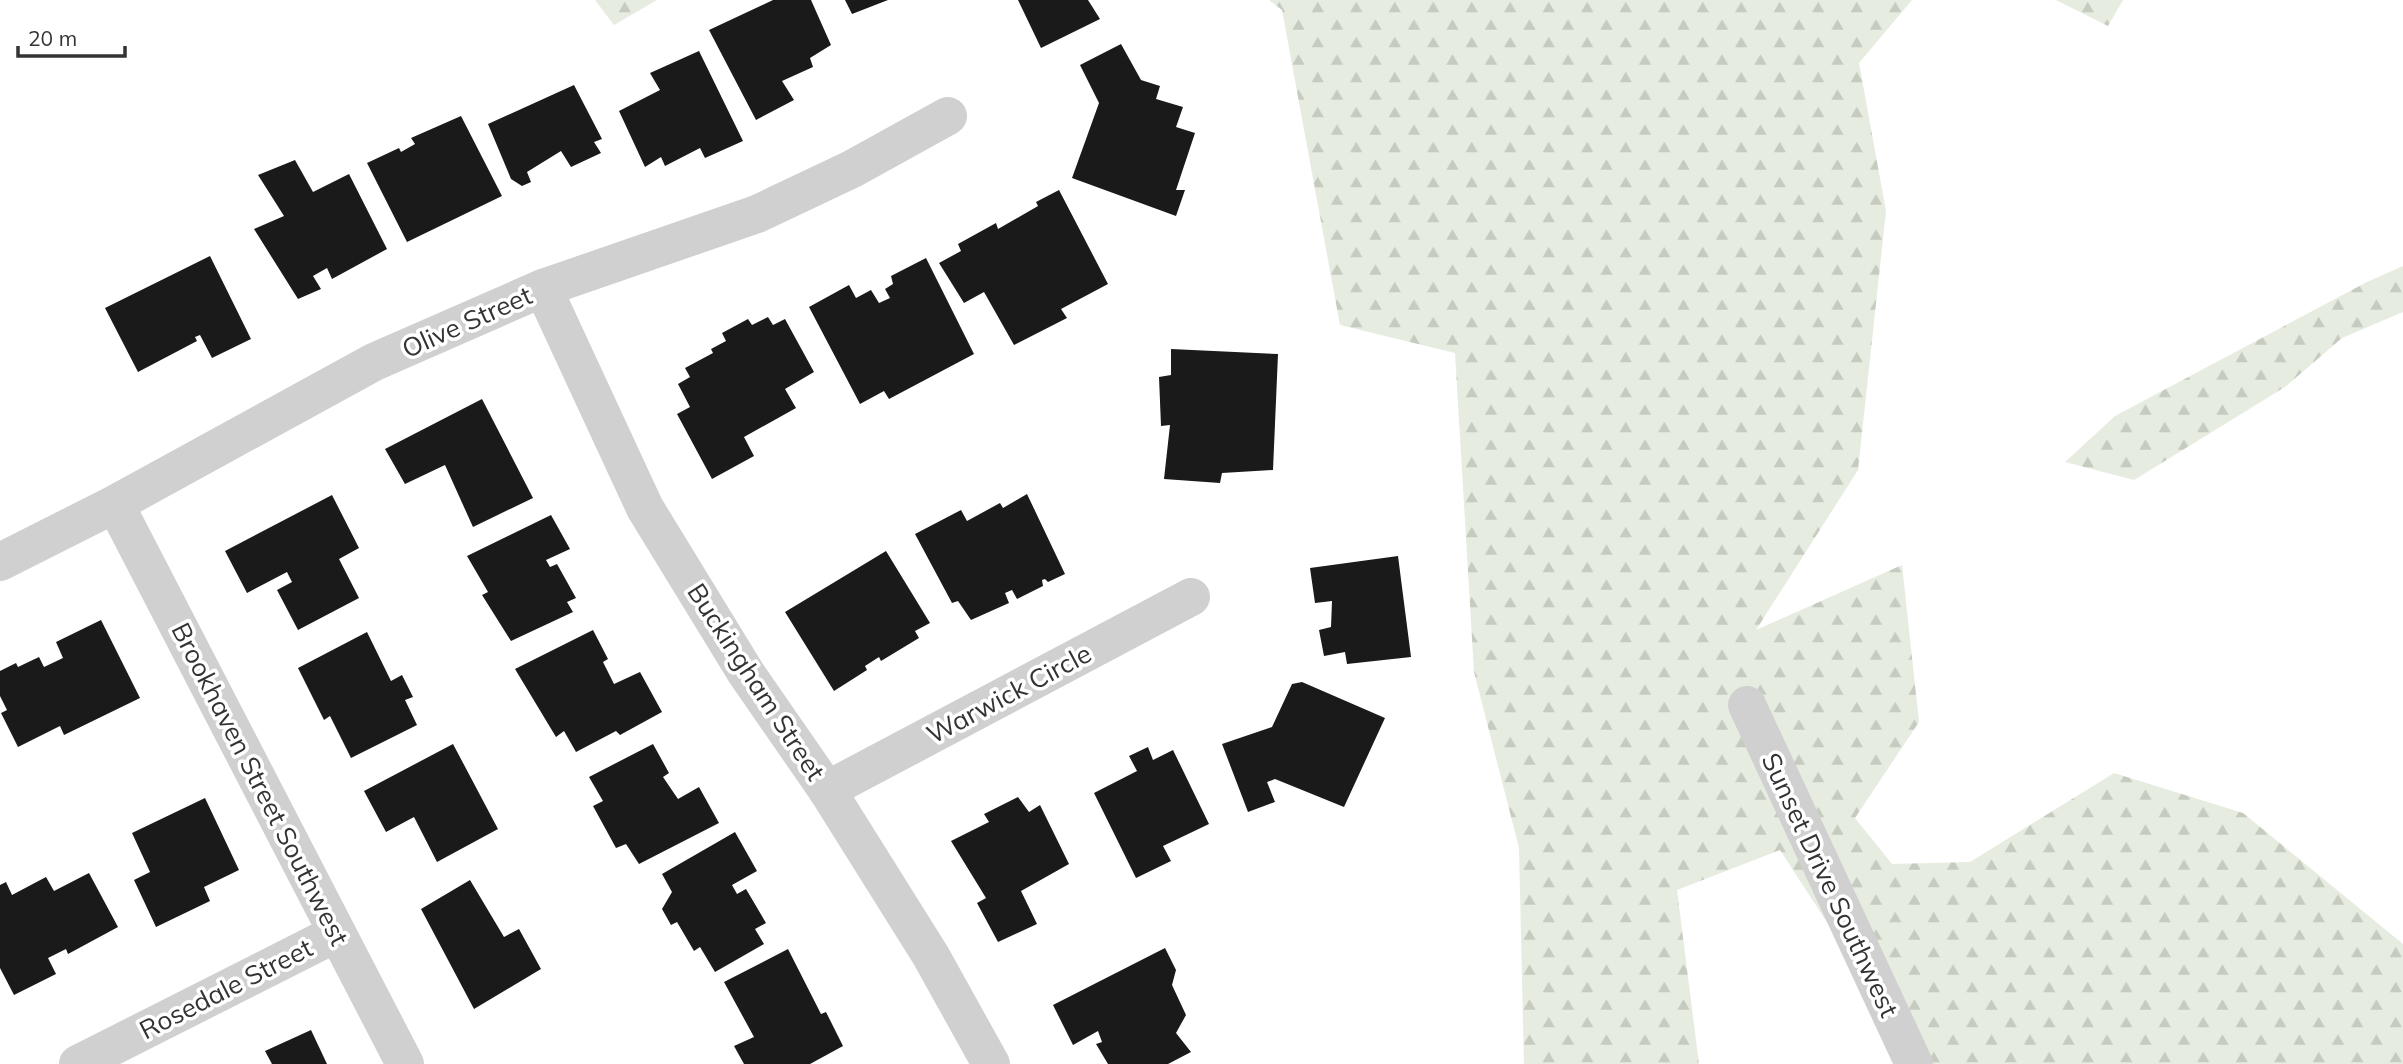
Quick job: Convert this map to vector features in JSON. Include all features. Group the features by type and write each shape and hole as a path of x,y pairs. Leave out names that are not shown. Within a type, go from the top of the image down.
{"street":[{"name":"Olive Street","path":"0,562 115,503 374,362 543,288 757,214 852,169 948,116"},
{"name":"Buckingham Street","path":"543,288 645,508 746,673 827,790 931,956 991,1064"},
{"name":"Brookhaven Street Southwest","path":"115,503 405,1064"},
{"name":"Warwick Circle","path":"827,790 1191,597"},
{"name":"Sunset Drive Southwest","path":"1747,705 1914,1064"},
{"name":"Rosedale Street","path":"78,1064 337,933"}],"green space":[{"path":"595,0 657,0 614,25"},
{"path":"1269,0 1912,0 1859,63 1886,211 1858,470 1756,630 1902,565 1919,722 1855,818 1892,864 1970,862 2114,773 2243,813 2403,944 2403,1064 1919,1064 1780,850 1677,890 1699,1064 1524,1064 1519,848 1474,672 1455,353 1340,325 1282,10"},
{"path":"2056,0 2123,0 2108,26"},
{"path":"2403,266 2403,312 2342,338 2285,387 2134,480 2065,462 2115,416 2367,282"}],"building":[{"path":"773,0 811,0 831,45 810,58 813,67 782,81 794,100 756,120 709,30"},
{"path":"845,0 888,0 852,14"},
{"path":"1018,0 1088,0 1100,19 1041,48"},
{"path":"1121,44 1141,80 1160,86 1156,99 1183,107 1176,127 1195,133 1176,190 1185,190 1176,216 1072,178 1099,103 1080,65"},
{"path":"699,51 743,141 705,158 700,148 665,166 661,157 645,167 619,111 660,90 650,73"},
{"path":"574,85 602,139 594,142 601,153 571,167 561,151 527,172 531,182 522,186 511,179 488,124"},
{"path":"461,116 502,196 407,242 367,163 399,148 401,152 415,144 411,138"},
{"path":"295,160 313,192 349,174 387,249 332,279 327,268 313,276 321,289 298,299 254,229 284,216 258,175"},
{"path":"1059,190 1108,284 1061,309 1067,318 1014,345 984,292 964,303 939,263 961,251 958,244 996,223 998,229 1038,206 1036,202"},
{"path":"210,256 251,339 212,358 200,335 195,337 197,341 138,372 105,308"},
{"path":"926,258 974,354 889,399 884,391 860,404 809,307 849,285 856,298 871,290 879,303 890,298 885,289 893,284 891,276"},
{"path":"768,317 773,325 785,319 814,372 785,389 796,408 744,437 754,456 712,479 677,414 690,407 678,384 690,377 685,368 713,353 711,349 726,341 722,333 748,319 752,325"},
{"path":"1171,349 1278,354 1273,470 1222,473 1220,483 1164,479 1170,425 1161,426 1159,377 1171,375"},
{"path":"482,399 533,498 473,527 445,465 405,484 385,449"},
{"path":"1027,494 1065,574 1048,582 1042,580 1043,586 1017,599 1012,590 1005,593 1009,603 971,620 958,601 952,603 915,534 961,510 967,521 1000,503 1003,508"},
{"path":"332,495 359,548 339,559 359,598 298,630 277,590 292,582 287,572 247,593 225,551"},
{"path":"551,515 570,549 546,560 550,567 557,564 576,598 567,602 573,612 511,641 482,595 488,592 467,556"},
{"path":"886,551 930,623 915,631 919,638 881,661 879,657 865,666 867,670 834,691 785,612"},
{"path":"1398,556 1411,657 1347,664 1345,652 1324,656 1319,630 1331,627 1332,601 1315,603 1310,568"},
{"path":"101,620 140,698 64,735 60,726 18,747 1,713 7,710 0,696 0,671 16,663 18,667 39,657 44,667 63,658 56,642"},
{"path":"593,630 608,659 603,662 614,684 640,672 662,712 620,735 616,731 576,752 564,731 556,737 515,669"},
{"path":"367,632 391,681 402,675 413,697 405,700 417,725 351,758 330,716 324,720 298,668"},
{"path":"1302,682 1385,718 1344,807 1275,779 1267,782 1275,802 1248,812 1222,744 1272,727 1292,684"},
{"path":"453,744 498,829 437,862 414,817 386,832 364,791"},
{"path":"653,744 669,773 663,777 678,799 699,787 719,823 639,864 626,844 616,848 593,806 603,801 589,777"},
{"path":"1148,747 1153,760 1173,750 1209,824 1163,846 1171,861 1136,878 1094,793 1137,771 1129,756"},
{"path":"1018,797 1029,812 1040,805 1069,864 1021,891 1037,924 998,942 977,903 986,898 951,841 989,822 984,814"},
{"path":"205,798 239,870 204,887 210,901 156,927 134,880 150,872 132,833"},
{"path":"735,832 757,871 732,885 737,894 746,889 766,923 755,929 764,944 715,972 700,947 694,951 677,922 671,925 662,909 672,892 662,874"},
{"path":"89,873 118,927 68,954 66,949 48,958 56,974 14,995 0,968 0,885 6,882 12,895 46,877 54,891"},
{"path":"470,880 504,937 519,929 541,969 474,1009 421,909"},
{"path":"1165,948 1176,970 1172,985 1186,1015 1176,1033 1191,1052 1168,1064 1108,1064 1096,1044 1102,1042 1098,1031 1073,1045 1053,1005"},
{"path":"788,949 821,1014 826,1012 843,1046 810,1064 744,1064 734,1046 754,1037 724,982"},
{"path":"311,1030 327,1064 272,1064 265,1051"}]}
